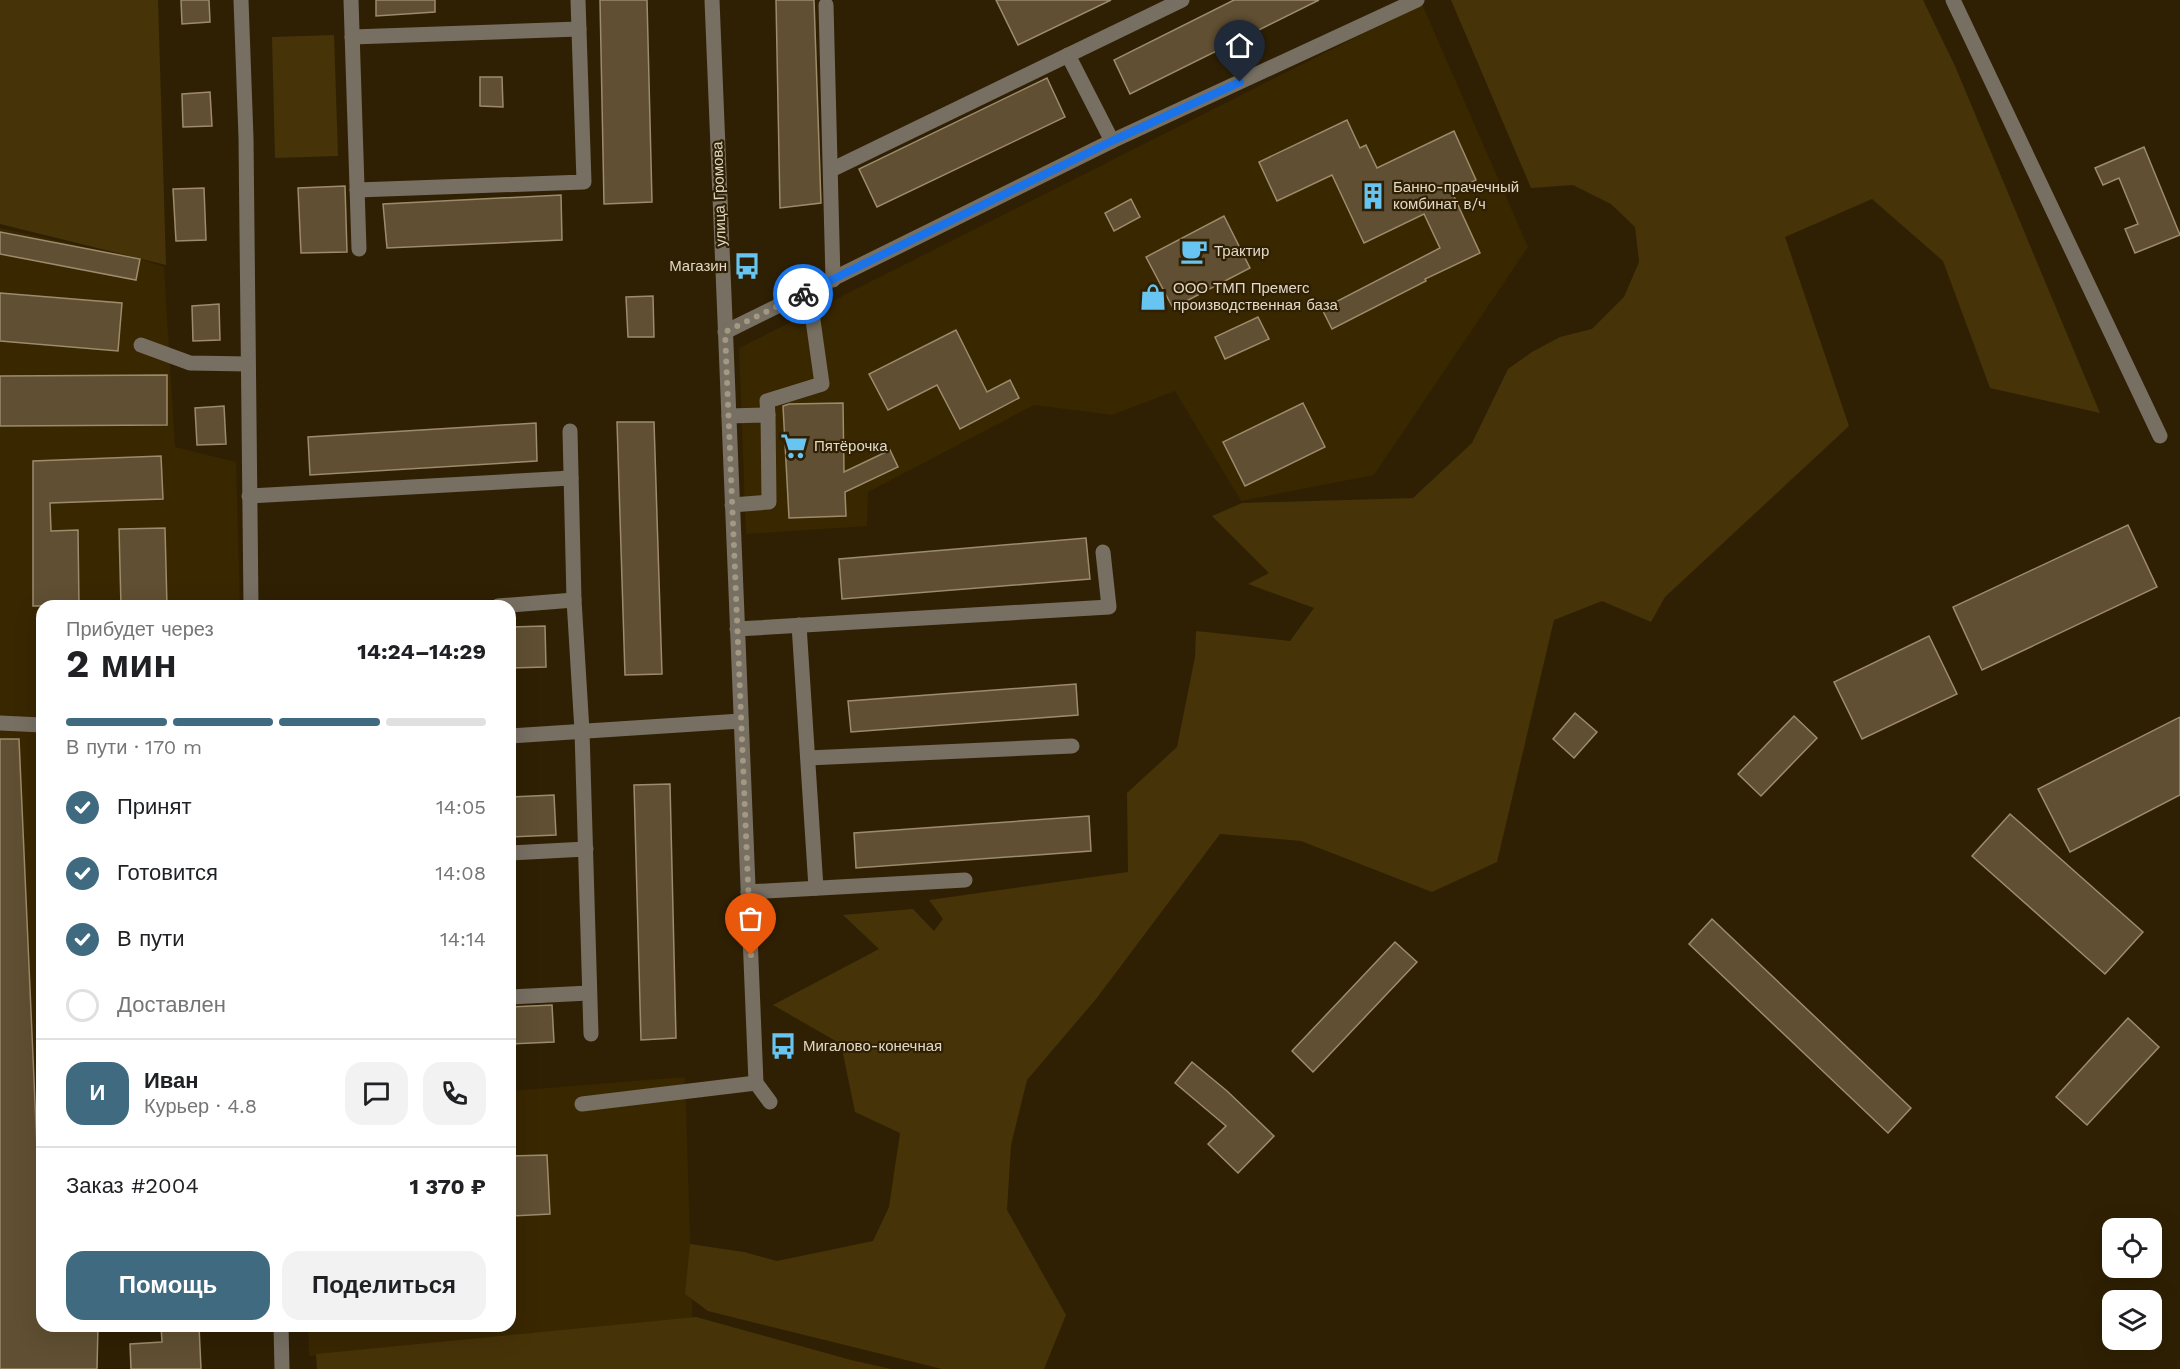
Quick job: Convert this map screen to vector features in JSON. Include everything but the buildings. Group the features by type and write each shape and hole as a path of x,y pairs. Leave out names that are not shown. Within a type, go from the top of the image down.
{"street":[{"path":"240,0 246,138 251,600"},
{"path":"351,0 359,249"},
{"path":"357,190 584,182 578,0"},
{"name":"улица Громова","path":"712,0 756,1083"},
{"path":"831,170 1182,0"},
{"path":"725,332 1112,141 1417,0"},
{"path":"1953,0 2160,436"},
{"path":"829,2 833,280"},
{"path":"352,37 579,29"},
{"path":"1068,55 1112,141"},
{"path":"732,505 769,502 767,401 822,384 809,292"},
{"path":"141,345 190,363 248,364"},
{"path":"729,416 768,416"},
{"path":"570,431 574,600 582,731 591,1034"},
{"path":"249,496 572,478"},
{"path":"737,629 1109,607 1103,552"},
{"path":"516,605 574,600"},
{"path":"799,626 816,888"},
{"path":"516,736 741,721"},
{"path":"0,723 36,725"},
{"path":"808,758 1072,746"},
{"path":"516,853 586,849"},
{"path":"748,892 965,880"},
{"path":"516,997 589,993"},
{"path":"582,1104 756,1083 770,1102"},
{"path":"281,1332 282,1369"}],"shaded area":[{"path":"0,0 158,0 166,265 0,224"},
{"path":"1451,0 1923,0 1955,66 2100,413 1990,388 1943,261 1872,199 1785,237 1849,426 1665,597 1651,622 1602,601 1554,620 1497,862 1432,892 1301,841 1220,834 1096,999 1027,1080 1011,1145 1007,1210 1066,1315 1044,1369 942,1369 708,1311 685,1294 690,1244 744,1252 777,1261 873,1241 889,1207 900,1133 855,1112 841,1044 773,1005 879,949 843,915 913,909 934,931 943,919 929,900 1128,872 1127,793 1177,747 1195,657 1196,631 1290,641 1314,608 1248,584 1269,573 1212,516 1242,503 1413,498 1472,443 1508,369 1532,352 1560,337 1592,329 1624,297 1639,262 1635,227 1611,204 1573,185 1531,188"},
{"path":"1422,4 1528,247 1374,475 1241,501 1175,391 1112,415 1034,405 868,492 867,526 746,534 739,348"},
{"path":"334,35 338,156 275,158 272,37"},
{"path":"0,228 140,259 164,267 175,447 236,462 240,600 36,600 36,1332 98,1332 97,1369 0,1369"},
{"path":"685,1077 693,1336 309,1356 308,1332 516,1332 516,1091"},
{"path":"696,1317 891,1369 317,1369 316,1354"}],"way so far":[{"path":"751,955 725,332 803,294"}],"place":[{"name":"Банно-прачечный комбинат в/ч","path":"1373,196"},
{"name":"Трактир","path":"1194,251"},
{"name":"Магазин","path":"747,266"},
{"name":"ООО ТМП Премегс производственная база","path":"1153,297"},
{"name":"Пятёрочка","path":"794,446"},
{"name":"Мигалово-конечная","path":"783,1046"}],"route":[{"path":"803,294 1112,141 1240,82"}]}
